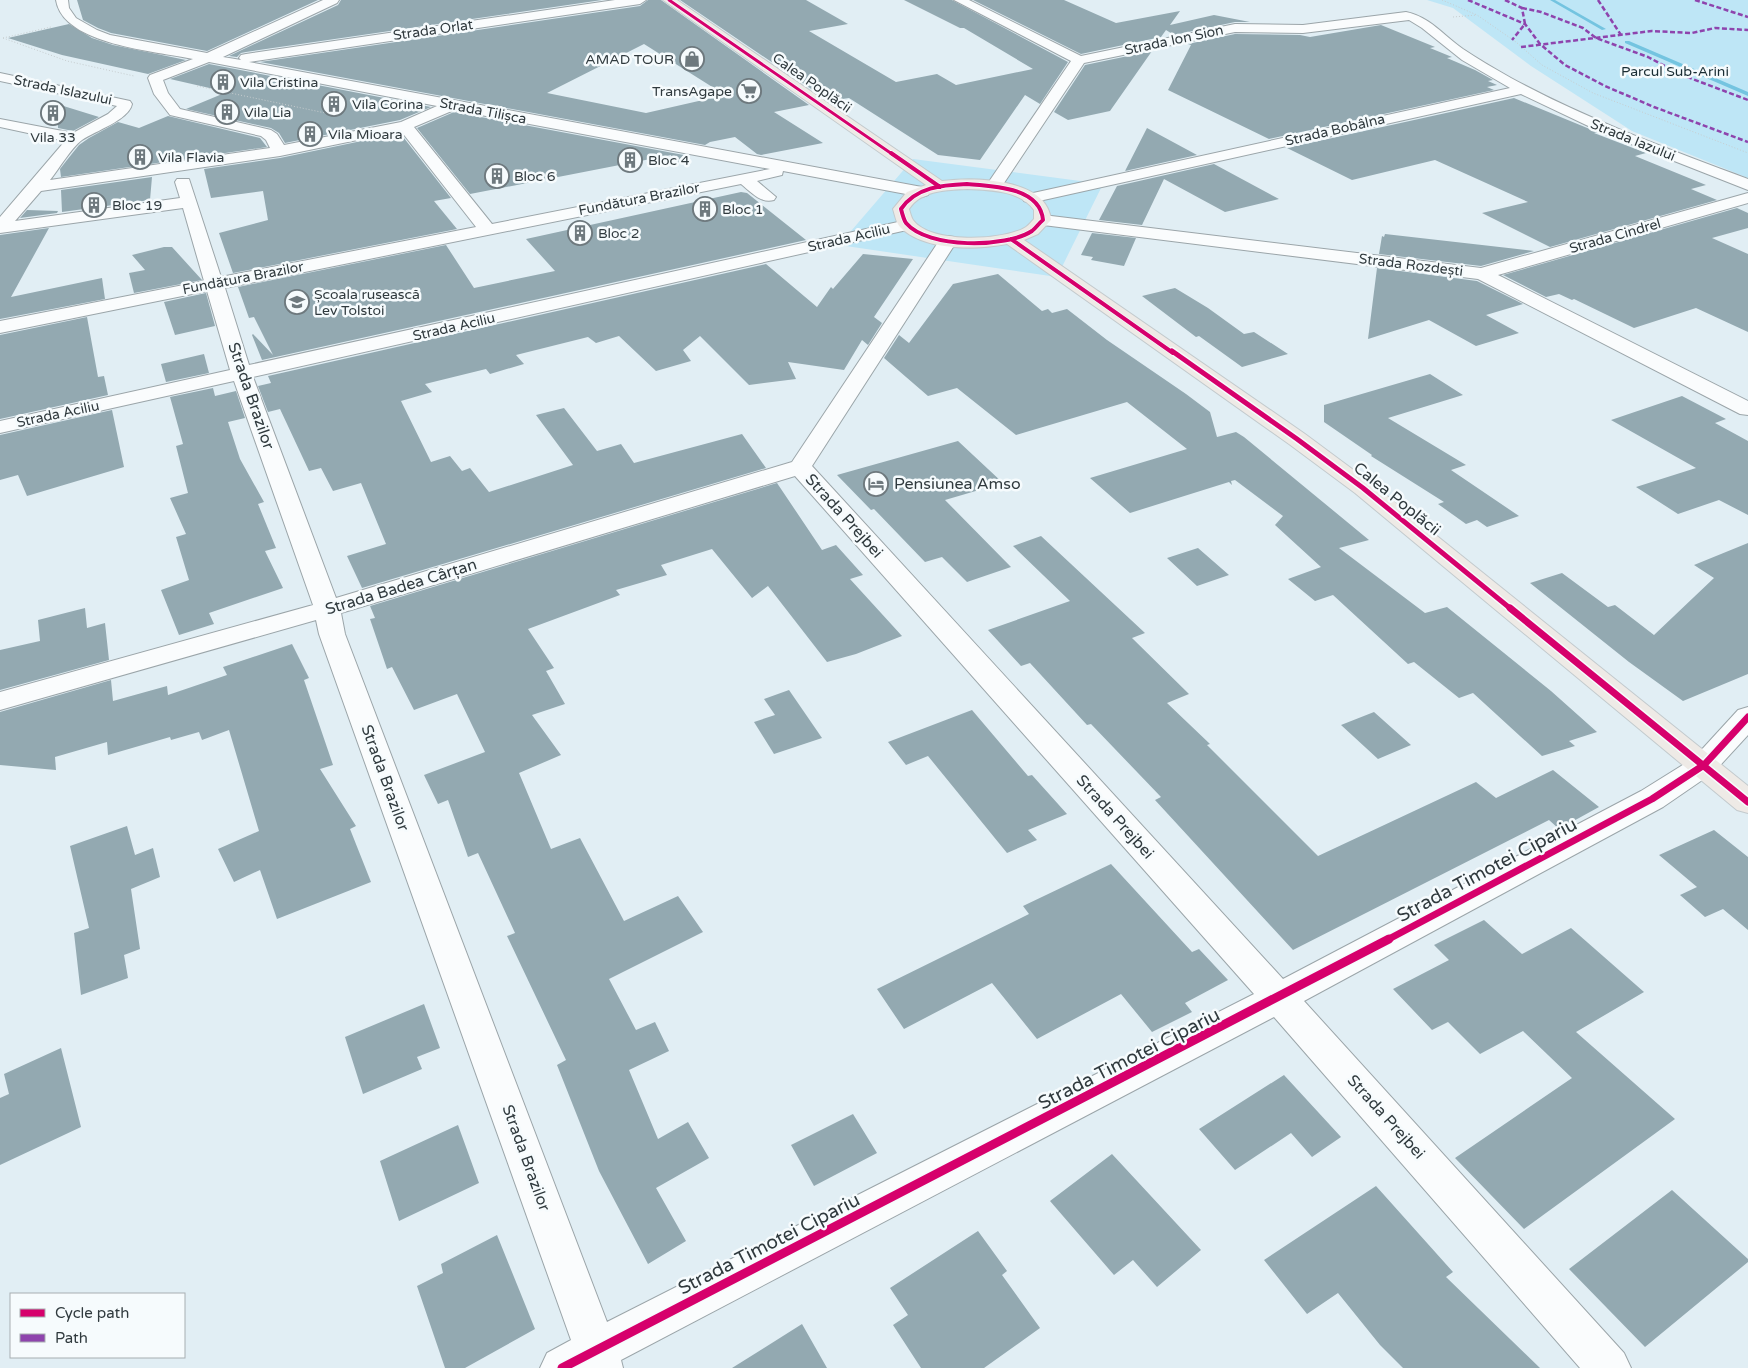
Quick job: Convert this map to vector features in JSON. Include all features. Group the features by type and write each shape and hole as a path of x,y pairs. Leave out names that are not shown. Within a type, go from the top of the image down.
{"main road":[{"name":"Calea Poplăcii","path":"670,0 940,187"},
{"path":"967,184 994,186 1014,191 1030,198 1042,208 1043,220 1036,229 1011,239 987,243 948,241 924,234 907,225 903,220 901,209 907,200 922,192 940,187 967,184"},
{"name":"Calea Poplăcii","path":"1011,239 1297,438 1363,488 1748,802"}],"street":[{"path":"62,0 65,12 74,22"},
{"path":"280,151 272,137 266,133 184,115 171,108 160,94 155,78 209,58 333,0"},
{"name":"Strada Orlat","path":"225,61 640,0"},
{"path":"960,0 1079,60 994,186"},
{"name":"Strada Ion Sion","path":"1079,60 1235,28 1303,29 1400,16 1420,19 1443,40 1472,61 1520,90"},
{"name":"Strada Tilișca","path":"74,22 87,32 107,38 452,106 922,192"},
{"name":"Strada Islazului","path":"0,77 125,104 124,109 113,118 76,138 0,228"},
{"name":"Strada Iazului","path":"1520,90 1585,120 1748,185"},
{"name":"Strada Bobâlna","path":"1030,198 1520,90"},
{"path":"36,187 280,151 405,126 452,106"},
{"path":"0,123 76,138"},
{"path":"405,126 487,229"},
{"name":"Fundătura Brazilor","path":"0,327 791,169"},
{"path":"744,178 768,197"},
{"name":"Strada Brazilor","path":"183,182 242,374 326,609 332,634 587,1362"},
{"name":"Strada Cindrel","path":"1482,274 1748,198"},
{"path":"0,228 35,231 188,202"},
{"name":"Strada Rozdești","path":"1043,220 1482,274 1748,409"},
{"name":"Strada Aciliu","path":"0,427 907,225"},
{"name":"Strada Prejbei","path":"948,241 800,467 1279,998 1609,1368"},
{"name":"Strada Badea Cârțan","path":"0,701 326,609 800,467"},
{"name":"Strada Timotei Cipariu","path":"587,1362 1279,998 1652,798 1704,765 1748,717"}],"path":[{"path":"1442,0 1477,15 1516,42 1542,65 1593,94 1748,153"},
{"path":"3,38 74,22"}],"green space":[{"name":"Parcul Sub-Arini","path":"1427,0 1748,0 1748,178 1632,131 1531,66 1453,8"},
{"path":"913,159 1103,184 1057,277 839,245"}],"building":[{"path":"77,0 318,0 207,51 111,33 98,28 83,20"},
{"path":"341,0 602,0 246,52 241,53 237,57 229,56 338,5"},
{"path":"648,0 661,0 809,105 774,112 823,143 761,155 735,137 710,142 705,145 260,62 640,6","holes":["644,44 725,95 646,113 547,93"]},
{"path":"680,0 806,0 848,24 809,31 896,82 937,74 956,85 1033,69 964,28 960,28 904,0 952,0 1068,62 1040,104 1025,95 980,160 938,155 849,98 829,101"},
{"path":"973,0 1064,0 1116,23 1180,11 1170,25 1214,15 1250,22 1235,22 1174,35 1166,30 1161,37 1081,54"},
{"path":"69,24 92,38 113,45 186,60 148,74 62,55 8,38"},
{"path":"1381,25 1435,47 1430,48 1452,57 1447,58 1475,70 1493,80 1488,81 1497,85 1487,87 1494,90 1269,139 1168,90 1191,45 1188,44 1235,34 1300,35 1310,37"},
{"path":"1152,51 1110,111 1068,120 1054,112 1085,65"},
{"path":"209,64 431,107 400,120 285,143 279,133 271,128 186,109 227,92 170,79"},
{"path":"1514,98 1597,132 1594,133 1646,153 1635,156 1706,185 1691,189 1717,200 1550,247 1482,213 1528,202 1435,160 1352,180 1287,148"},
{"path":"57,104 99,117 73,131 58,128"},
{"path":"454,112 689,156 673,166 671,155 470,194 417,128"},
{"path":"168,116 260,138 267,147 61,177 60,169 79,145 89,138 118,122 139,128"},
{"path":"1147,128 1197,155 1125,171"},
{"path":"400,133 451,198 434,201 457,229 233,273 219,233 268,220 263,191 211,198 204,169 280,158"},
{"path":"1214,164 1279,199 1225,212 1164,179 1142,225 1099,220 1117,186"},
{"path":"152,177 150,200 62,212 61,190"},
{"path":"741,192 747,193 806,240 262,360 253,334 273,355 254,317 249,318 238,287 446,245 474,288 555,271 526,239"},
{"path":"1737,208 1748,213 1748,228 1712,238 1748,254 1748,332 1696,308 1634,328 1574,299 1572,300 1559,294 1546,297 1503,275"},
{"path":"27,210 58,211 57,213 20,218"},
{"path":"49,228 11,297 102,278 105,299 0,319 0,235"},
{"path":"1092,233 1136,238 1124,266 1091,260 1093,257 1081,255"},
{"path":"1385,234 1534,251 1481,266 1379,254 1382,236 1384,237"},
{"path":"164,247 172,247 202,280 134,293 129,273 145,270 132,255"},
{"path":"863,254 913,259 874,317 882,323 868,345 862,340 844,370 788,362 796,379 749,385 700,336 683,350 691,361 656,371 619,336 596,343 588,337 516,355 524,364 490,374 486,369 425,384 432,392 401,401 431,462 450,456 462,471 470,468 489,492 573,465 536,415 564,408 597,451 621,444 634,463 742,434 766,468 362,588 347,556 386,544 361,483 333,491 321,468 309,471 280,409 268,412 258,386 271,383 268,376 766,264 817,307 831,287 833,289"},
{"path":"1377,268 1477,281 1523,304 1486,315 1519,333 1476,346 1429,320 1368,339"},
{"path":"998,274 1042,311 1048,309 1052,313 1067,309 1107,340 1186,394 1210,412 1217,437 1236,432 1244,437 1369,540 1339,548 1425,613 1447,607 1551,691 1597,732 1569,741 1575,746 1542,756 1473,693 1459,698 1414,662 1408,664 1333,595 1315,601 1288,579 1321,567 1275,525 1283,516 1235,480 1231,481 1232,485 1229,482 1130,513 1090,478 1187,449 1127,402 1016,435 957,388 928,396 884,358 899,335 909,343 953,284"},
{"path":"1175,288 1208,308 1244,334 1254,332 1288,354 1242,367 1199,336 1196,337 1142,296"},
{"path":"206,293 215,326 175,335 164,302"},
{"path":"87,317 98,377 104,376 108,395 0,419 0,335"},
{"path":"204,354 209,373 166,382 161,364"},
{"path":"1430,374 1463,395 1388,418 1466,465 1451,470 1519,516 1487,527 1477,520 1466,524 1438,504 1444,502 1371,456 1324,422 1324,405"},
{"path":"213,388 215,396 236,391 245,418 228,422 240,459 264,502 258,504 276,548 265,551 283,588 209,613 214,624 179,635 161,590 189,580 176,537 186,534 170,498 188,493 176,446 183,444 170,397"},
{"path":"1682,396 1726,419 1715,423 1748,441 1748,515 1719,500 1678,514 1636,487 1696,468 1611,420"},
{"path":"112,410 124,467 27,496 18,475 0,480 0,435"},
{"path":"958,441 1003,483 945,500 1011,567 967,582 942,557 925,562 874,509 871,510 837,475"},
{"path":"777,483 822,550 836,545 863,575 850,579 902,636 856,654 827,662 768,586 752,598 712,549 661,565 667,575 616,590 620,595 528,629 554,668 546,671 565,704 532,715 561,755 519,773 551,849 580,838 624,921 678,896 703,932 609,979 636,1030 655,1022 669,1051 629,1070 658,1139 688,1122 709,1158 656,1188 686,1241 648,1264 599,1171 557,1065 566,1060 507,936 515,933 478,853 468,857 448,800 438,804 424,775 485,752 457,694 414,710 392,667 387,669 370,619 375,618 370,606"},
{"path":"1041,536 1145,633 1132,638 1189,694 1167,703 1210,744 1207,745 1318,856 1476,782 1496,798 1553,770 1599,807 1559,829 1549,820 1293,950 1155,800 1161,797 1091,724 1087,725 1030,663 1021,666 988,630 1070,601 1013,546"},
{"path":"1748,543 1748,674 1683,701 1629,662 1530,583 1562,573 1608,607 1615,605 1654,635 1714,578 1694,565"},
{"path":"1198,548 1229,575 1197,586 1167,558"},
{"path":"85,608 87,628 105,623 109,660 0,690 0,650 40,641 38,620"},
{"path":"292,644 309,678 304,680 333,765 320,769 356,826 350,829 371,882 277,919 260,870 234,882 218,849 259,831 229,730 202,740 199,732 171,740 170,737 108,755 107,742 55,757 56,770 0,765 0,712 111,680 113,701 167,686 168,695 227,675 223,667"},
{"path":"789,690 822,738 774,754 754,722 775,715 764,699"},
{"path":"972,710 1028,776 1032,775 1067,814 1028,830 1037,840 1007,853 928,756 906,765 888,742"},
{"path":"1374,712 1411,745 1378,759 1341,725"},
{"path":"127,826 135,855 153,848 160,877 131,889 140,949 124,955 128,978 81,995 74,933 89,928 70,846"},
{"path":"1714,830 1748,857 1748,930 1723,909 1705,917 1680,895 1697,887 1659,855"},
{"path":"1111,864 1192,952 1199,949 1228,980 1185,1003 1192,1012 1152,1032 1121,994 1037,1039 992,983 904,1029 877,989 1029,914 1023,906"},
{"path":"1484,920 1522,954 1571,928 1644,992 1576,1032 1675,1119 1524,1229 1455,1158 1572,1078 1523,1031 1480,1054 1448,1022 1432,1030 1393,989 1449,960 1434,945"},
{"path":"424,1004 440,1048 417,1057 422,1069 363,1094 345,1037"},
{"path":"61,1048 81,1127 0,1165 0,1098 9,1094 4,1074"},
{"path":"1284,1075 1341,1137 1312,1157 1291,1133 1235,1170 1199,1129"},
{"path":"853,1114 877,1153 814,1186 791,1145"},
{"path":"458,1125 479,1183 399,1221 380,1161"},
{"path":"1112,1154 1201,1250 1157,1287 1133,1260 1114,1275 1050,1201"},
{"path":"1376,1186 1453,1272 1446,1277 1540,1368 1403,1368 1380,1345 1338,1293 1307,1314 1264,1260"},
{"path":"1672,1190 1748,1259 1748,1262 1645,1347 1569,1269"},
{"path":"978,1231 1007,1271 1002,1275 1040,1328 984,1368 921,1368 893,1325 908,1315 890,1288"},
{"path":"497,1235 535,1329 465,1368 445,1368 417,1286 443,1273 441,1264"},
{"path":"802,1324 827,1368 732,1368"}],"waterway":[{"path":"1552,0 1604,29"},
{"path":"1627,42 1748,94"}],"marked path":[{"path":"1468,0 1525,24 1540,44 1565,65 1605,86 1654,107 1748,142"},
{"path":"1505,0 1522,8 1525,24 1512,40"},
{"path":"1598,0 1621,35"},
{"path":"1695,0 1748,17"},
{"path":"1522,8 1541,12 1583,28 1596,38 1648,57 1682,75 1748,100"},
{"path":"1521,47 1652,31 1692,33 1715,28 1748,30"}],"cycle path":[{"path":"669,0 940,187"},
{"path":"967,184 1001,188 1026,195 1036,201 1042,210 1043,220 1032,231 1013,238 990,242 964,243 940,240 920,233 906,223 901,209 912,196 939,187 967,184"},
{"path":"1011,239 1297,439 1363,488 1748,802"},
{"path":"562,1368 1279,998 1652,799 1704,765 1748,717"}],"place":[{"name":"AMAD TOUR","path":"692,59"},
{"name":"Vila Cristina","path":"223,82"},
{"name":"TransAgape","path":"749,91"},
{"name":"Vila Corina","path":"334,104"},
{"name":"Vila Lia","path":"227,112"},
{"name":"Vila 33","path":"53,113"},
{"name":"Vila Mioara","path":"310,134"},
{"name":"Vila Flavia","path":"140,157"},
{"name":"Bloc 4","path":"630,160"},
{"name":"Bloc 6","path":"497,176"},
{"name":"Bloc 19","path":"94,205"},
{"name":"Bloc 1","path":"705,209"},
{"name":"Bloc 2","path":"580,233"},
{"name":"Școala rusească Lev Tolstoi","path":"297,302"},
{"name":"Pensiunea Amso","path":"876,484"}]}
